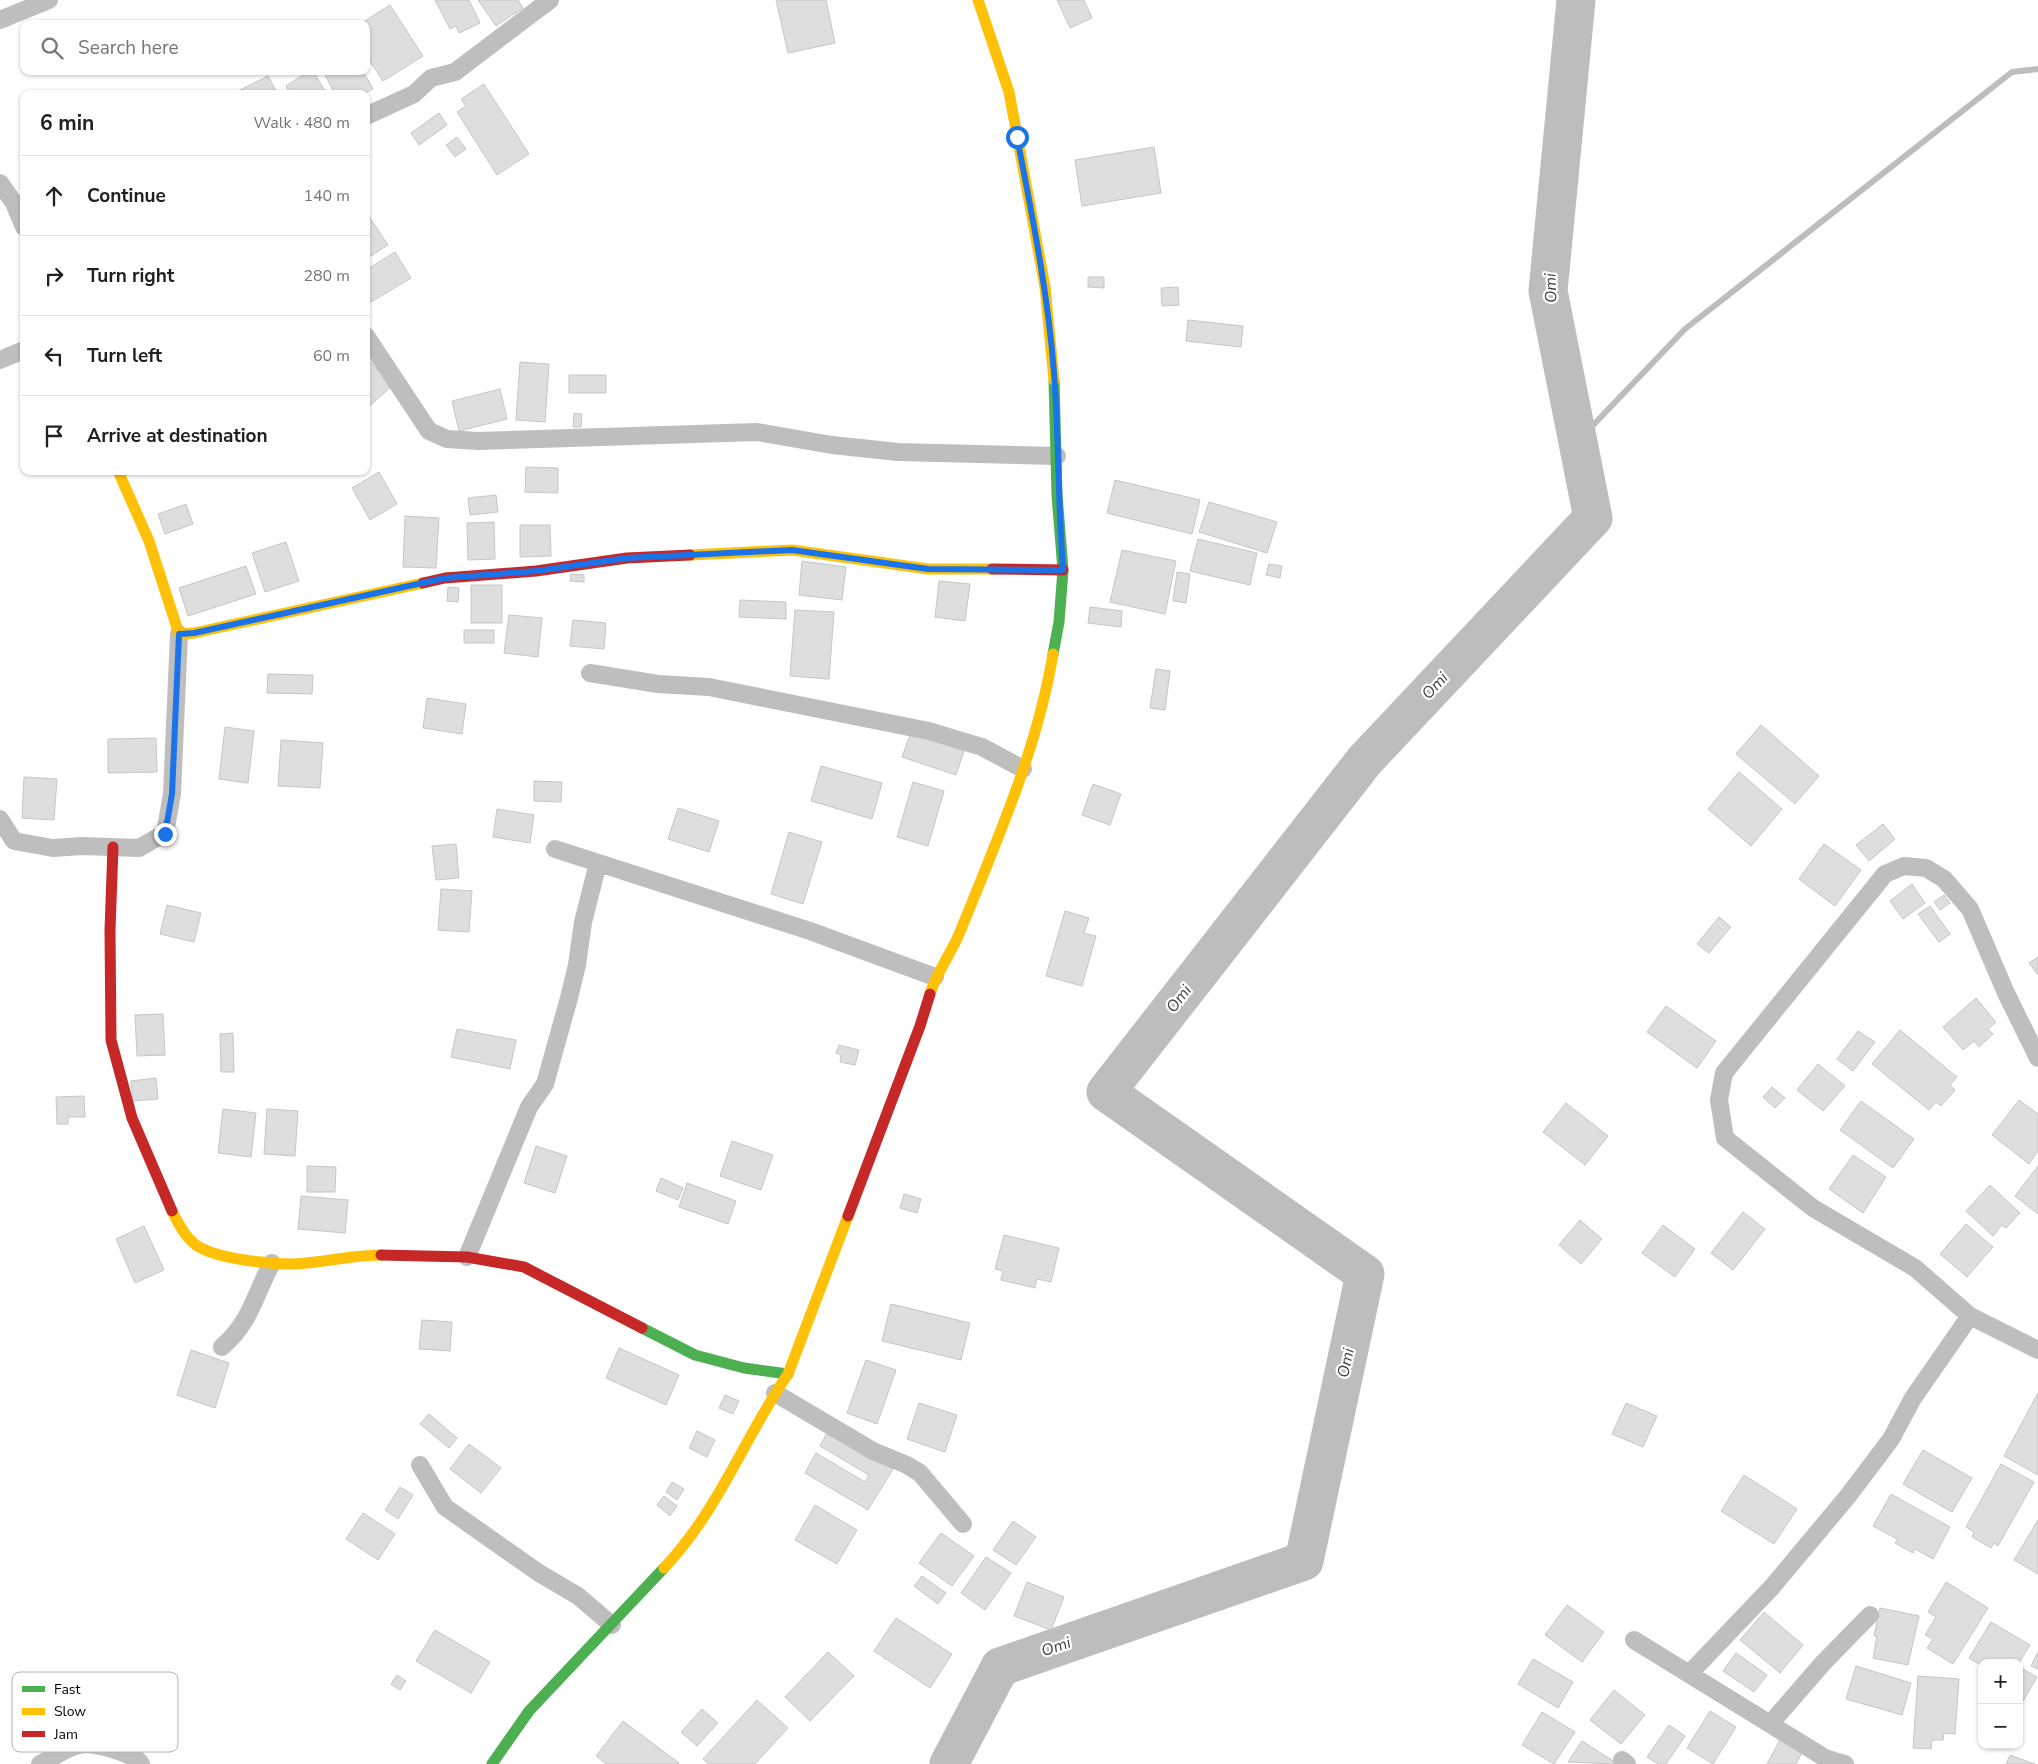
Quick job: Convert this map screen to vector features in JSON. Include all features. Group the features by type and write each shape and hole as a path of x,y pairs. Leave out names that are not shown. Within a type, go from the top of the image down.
{"street":[{"path":"0,20 48,0"},
{"path":"370,114 414,94 431,78 455,72 550,0"},
{"path":"492,1764 529,1712 612,1625 684,1545 726,1484 775,1393 788,1374 920,1026 935,977 958,939 1016,793 1049,680 1059,622 1063,570 1054,374 1045,287 1009,92 978,0"},
{"path":"0,184 14,203 20,217"},
{"path":"370,342 429,431 447,439 478,441 757,432 832,445 898,452 1057,456"},
{"path":"0,360 20,352"},
{"path":"0,819 14,841 53,848 139,848 165,834 172,794 179,634 150,541 120,475"},
{"path":"179,634 194,633 350,601 445,578 536,571 627,558 792,550 928,569 1063,570"},
{"path":"590,673 658,684 709,687 929,732 982,747 1023,769"},
{"path":"113,847 109,960 111,1040 132,1118 178,1226 196,1245 219,1254 272,1263 294,1264 367,1255 467,1257 524,1267 695,1355 744,1368 788,1374"},
{"path":"555,849 810,931 935,977"},
{"path":"467,1257 529,1107 545,1084 577,965 582,922 598,863"},
{"path":"2038,1058 2006,993 1970,910 1944,879 1926,868 1904,866 1885,874 1724,1073 1719,1100 1725,1138 1813,1208 1915,1268 1970,1316 2038,1350"},
{"path":"222,1346 248,1317 272,1263"},
{"path":"1689,1674 1772,1587 1848,1496 1891,1439 1913,1398 1970,1316"},
{"path":"775,1393 873,1451 908,1465 920,1473 963,1524"},
{"path":"420,1465 444,1507 538,1573 578,1596 612,1625"},
{"path":"1770,1724 1824,1662 1870,1615"},
{"path":"1634,1640 1825,1758 1845,1764"},
{"path":"40,1764 64,1752"},
{"path":"121,1752 138,1758 141,1764"}],"building":[{"path":"435,0 469,0 480,23 459,33 456,26 450,29"},
{"path":"478,0 518,0 523,8 496,26"},
{"path":"776,0 826,0 835,43 788,53"},
{"path":"1057,0 1084,0 1092,18 1070,28"},
{"path":"390,5 423,56 383,81 370,61 370,20 366,20"},
{"path":"303,75 315,75 325,90 288,90 286,86"},
{"path":"325,75 365,75 373,89 370,91 333,90"},
{"path":"268,76 276,90 240,90"},
{"path":"484,84 529,154 497,175 457,112 466,106 461,99"},
{"path":"439,113 447,125 419,145 411,133"},
{"path":"457,137 466,149 455,157 446,145"},
{"path":"1154,147 1161,193 1082,206 1075,160"},
{"path":"370,218 388,245 370,256"},
{"path":"395,252 411,278 371,302 370,268"},
{"path":"1088,277 1104,277 1104,288 1088,287"},
{"path":"1178,287 1179,305 1162,306 1161,288"},
{"path":"1188,320 1243,326 1241,347 1186,341"},
{"path":"370,361 392,386 370,405"},
{"path":"520,362 549,364 545,422 516,420"},
{"path":"569,375 606,375 606,393 569,393"},
{"path":"500,389 507,419 459,431 452,401"},
{"path":"574,413 582,414 581,427 573,427"},
{"path":"526,467 558,468 558,493 525,492"},
{"path":"379,472 397,504 370,520 352,488"},
{"path":"1115,480 1200,500 1192,534 1107,513"},
{"path":"496,495 498,512 470,515 468,498"},
{"path":"1209,502 1277,522 1267,553 1199,532"},
{"path":"186,504 193,524 165,534 158,514"},
{"path":"405,516 439,518 436,568 403,567"},
{"path":"494,522 495,559 468,560 467,523"},
{"path":"520,525 550,525 551,556 520,557"},
{"path":"1198,539 1257,553 1250,585 1190,571"},
{"path":"286,542 299,581 265,592 252,553"},
{"path":"1122,550 1176,561 1165,614 1110,602"},
{"path":"802,561 846,567 842,600 799,595"},
{"path":"1269,564 1282,566 1280,578 1266,575"},
{"path":"246,566 256,594 188,616 179,588"},
{"path":"1177,572 1190,574 1186,603 1173,601"},
{"path":"571,574 584,575 584,582 570,581"},
{"path":"939,581 970,584 965,621 935,617"},
{"path":"471,585 502,585 502,623 471,623"},
{"path":"448,587 459,588 458,602 447,601"},
{"path":"740,600 786,602 786,619 739,617"},
{"path":"1090,607 1122,611 1121,627 1088,623"},
{"path":"795,610 834,612 829,679 790,676"},
{"path":"509,615 542,618 538,657 504,653"},
{"path":"573,620 606,623 604,649 570,646"},
{"path":"464,630 494,630 494,643 464,643"},
{"path":"1156,669 1170,671 1165,710 1150,708"},
{"path":"268,674 313,675 312,694 267,693"},
{"path":"427,698 466,704 462,734 423,728"},
{"path":"1761,725 1819,776 1795,804 1736,754"},
{"path":"225,727 254,731 248,783 219,779"},
{"path":"911,732 964,751 956,775 902,757"},
{"path":"156,738 157,772 108,773 108,739"},
{"path":"281,740 323,743 320,788 278,786"},
{"path":"821,766 882,783 872,819 811,801"},
{"path":"1739,772 1782,809 1751,846 1708,809"},
{"path":"24,777 57,779 54,820 22,818"},
{"path":"534,781 562,782 561,802 534,801"},
{"path":"913,782 944,791 928,846 897,837"},
{"path":"1093,784 1121,794 1110,825 1082,815"},
{"path":"678,808 719,821 709,852 668,839"},
{"path":"497,809 534,815 530,843 493,837"},
{"path":"1883,824 1895,839 1869,861 1856,845"},
{"path":"789,832 822,842 803,904 771,894"},
{"path":"456,844 459,878 436,880 432,846"},
{"path":"1824,844 1861,870 1835,906 1799,879"},
{"path":"1912,884 1925,903 1903,919 1890,901"},
{"path":"441,889 472,891 469,932 438,930"},
{"path":"1944,895 1950,903 1940,910 1934,902"},
{"path":"167,905 201,913 194,942 160,934"},
{"path":"1930,906 1950,934 1939,942 1918,914"},
{"path":"1065,911 1089,918 1084,933 1096,936 1082,986 1046,976"},
{"path":"1719,917 1731,927 1709,953 1697,944"},
{"path":"2038,957 2038,975 2029,963"},
{"path":"1976,998 1996,1022 1988,1029 1993,1034 1979,1047 1974,1041 1963,1050 1943,1027"},
{"path":"1666,1006 1716,1041 1697,1068 1647,1032"},
{"path":"163,1014 165,1055 137,1056 135,1015"},
{"path":"457,1029 516,1040 510,1069 451,1057"},
{"path":"1900,1030 1957,1077 1950,1085 1955,1090 1941,1106 1936,1102 1929,1110 1872,1064"},
{"path":"1858,1031 1875,1042 1853,1071 1837,1059"},
{"path":"233,1033 234,1072 221,1072 220,1034"},
{"path":"839,1045 859,1050 855,1065 840,1062 841,1055 836,1053"},
{"path":"1818,1064 1845,1086 1823,1111 1797,1090"},
{"path":"156,1078 158,1099 133,1101 131,1081"},
{"path":"1772,1087 1785,1098 1775,1108 1763,1097"},
{"path":"84,1096 85,1117 68,1117 68,1124 57,1124 56,1097"},
{"path":"2019,1100 2038,1114 2038,1151 2029,1164 1992,1135"},
{"path":"1861,1101 1914,1139 1893,1168 1840,1130"},
{"path":"1566,1103 1608,1136 1585,1165 1543,1132"},
{"path":"223,1109 256,1113 251,1157 218,1153"},
{"path":"267,1109 298,1111 295,1156 264,1154"},
{"path":"732,1141 773,1155 761,1190 720,1176"},
{"path":"536,1146 567,1156 555,1193 524,1183"},
{"path":"1853,1155 1886,1177 1863,1213 1829,1189"},
{"path":"307,1166 336,1167 335,1192 307,1192"},
{"path":"2038,1166 2038,1214 2015,1196"},
{"path":"661,1178 683,1188 678,1200 656,1191"},
{"path":"687,1183 736,1201 728,1224 679,1207"},
{"path":"1990,1185 2020,1213 2006,1228 2002,1225 1993,1236 1966,1211"},
{"path":"904,1194 921,1199 917,1213 900,1208"},
{"path":"301,1196 348,1200 345,1233 298,1229"},
{"path":"1743,1212 1765,1229 1733,1270 1711,1253"},
{"path":"1580,1220 1602,1239 1581,1264 1559,1245"},
{"path":"1966,1224 1993,1247 1967,1277 1940,1254"},
{"path":"1663,1225 1695,1249 1675,1277 1642,1253"},
{"path":"144,1226 164,1270 135,1283 116,1239"},
{"path":"1004,1235 1059,1248 1051,1282 1037,1279 1035,1288 1001,1280 1003,1271 995,1269"},
{"path":"891,1304 970,1323 961,1360 882,1341"},
{"path":"422,1320 452,1322 450,1351 419,1349"},
{"path":"619,1348 679,1375 666,1405 606,1378"},
{"path":"191,1350 229,1363 215,1408 177,1395"},
{"path":"866,1360 896,1370 877,1424 847,1413"},
{"path":"2038,1393 2038,1475 2004,1456"},
{"path":"725,1395 739,1401 733,1414 719,1408"},
{"path":"919,1403 957,1415 945,1452 907,1439"},
{"path":"1626,1403 1657,1416 1643,1447 1612,1434"},
{"path":"429,1414 457,1438 449,1448 420,1424"},
{"path":"697,1431 715,1440 707,1457 689,1448"},
{"path":"828,1431 893,1469 868,1510 805,1473 816,1453 865,1482 869,1475 820,1446"},
{"path":"469,1444 501,1468 481,1493 450,1469"},
{"path":"1923,1450 1972,1478 1952,1512 1903,1484"},
{"path":"2001,1464 2034,1482 1998,1546 1994,1543 1991,1548 1972,1537 1974,1532 1966,1527"},
{"path":"1744,1475 1797,1509 1774,1544 1721,1511"},
{"path":"672,1482 684,1489 677,1500 666,1492"},
{"path":"400,1487 413,1495 398,1519 385,1510"},
{"path":"1891,1494 1950,1527 1933,1559 1915,1549 1913,1553 1895,1543 1897,1539 1873,1526"},
{"path":"664,1496 677,1506 670,1516 657,1505"},
{"path":"815,1505 857,1530 837,1564 795,1540"},
{"path":"363,1513 395,1534 378,1560 346,1539"},
{"path":"2038,1520 2038,1574 2014,1560"},
{"path":"1013,1521 1036,1537 1016,1565 993,1550"},
{"path":"941,1533 974,1556 952,1586 919,1563"},
{"path":"986,1557 1011,1573 985,1610 961,1593"},
{"path":"922,1576 946,1593 938,1604 914,1586"},
{"path":"1027,1582 1064,1597 1051,1630 1014,1616"},
{"path":"1946,1582 1988,1608 1953,1664 1927,1648 1933,1639 1925,1635 1936,1617 1928,1612"},
{"path":"1567,1605 1604,1632 1582,1662 1545,1635"},
{"path":"1880,1608 1919,1616 1908,1665 1873,1658 1877,1636 1874,1636"},
{"path":"1764,1612 1803,1645 1780,1673 1740,1640"},
{"path":"896,1618 952,1654 930,1688 874,1651"},
{"path":"1991,1622 2030,1645 2021,1659 1978,1659 1978,1664 1969,1658"},
{"path":"435,1630 490,1662 471,1693 416,1661"},
{"path":"828,1652 854,1676 810,1721 785,1697"},
{"path":"2038,1652 2038,1669 2031,1666"},
{"path":"1736,1653 1767,1675 1754,1692 1723,1671"},
{"path":"1533,1659 1573,1682 1558,1708 1518,1684"},
{"path":"1856,1666 1911,1683 1902,1715 1846,1699"},
{"path":"2023,1669 2037,1677 2023,1701"},
{"path":"397,1675 406,1681 400,1690 391,1684"},
{"path":"1918,1676 1959,1679 1955,1734 1944,1733 1943,1740 1932,1740 1931,1749 1913,1748"},
{"path":"1614,1690 1645,1715 1621,1744 1590,1720"},
{"path":"757,1700 788,1728 755,1764 708,1764 703,1759"},
{"path":"702,1709 718,1723 697,1746 681,1732"},
{"path":"1710,1711 1736,1727 1713,1764 1687,1748"},
{"path":"1542,1712 1575,1732 1554,1764 1522,1745"},
{"path":"623,1721 679,1763 606,1764 596,1756"},
{"path":"1669,1725 1685,1736 1666,1764 1658,1764 1647,1757"},
{"path":"1782,1736 1805,1747 1796,1764 1767,1764"},
{"path":"1582,1741 1615,1762 1613,1764 1568,1762"},
{"path":"2010,1755 2035,1764 2006,1764"}],"waterway":[{"name":"Omi","path":"949,1764 1000,1667 1304,1561 1365,1274 1106,1092 1365,760 1593,518 1548,291 1576,0"},
{"path":"1578,441 1685,329 2012,72 2038,69"}],"traffic: fast":[{"path":"1053,654 1059,622 1063,570 1057,495 1054,380"},
{"path":"642,1328 695,1355 744,1368 788,1374"},
{"path":"492,1764 529,1711 664,1568"}],"traffic: slow":[{"path":"978,0 1009,92 1045,287 1054,380"},
{"path":"120,475 149,541 179,634 194,633 423,583"},
{"path":"690,555 792,550 928,569 992,569"},
{"path":"930,994 936,978 960,932 1014,796 1037,726 1053,654"},
{"path":"172,1211 179,1225 192,1242 205,1250 229,1257 257,1262 293,1264 381,1255"},
{"path":"664,1568 683,1546 716,1498 772,1398 788,1374 848,1216"}],"traffic: jam":[{"path":"423,583 445,578 536,571 627,558 690,555"},
{"path":"992,569 1063,570"},
{"path":"113,847 110,930 111,1040 132,1118 172,1211"},
{"path":"848,1216 920,1026 930,994"},
{"path":"381,1255 467,1257 524,1267 642,1328"}],"route":[{"path":"165,834 172,794 179,634 194,633 350,601 445,578 536,571 627,558 792,550 862,558 928,569 1063,570 1058,495 1054,374 1045,287 1017,137"}]}
